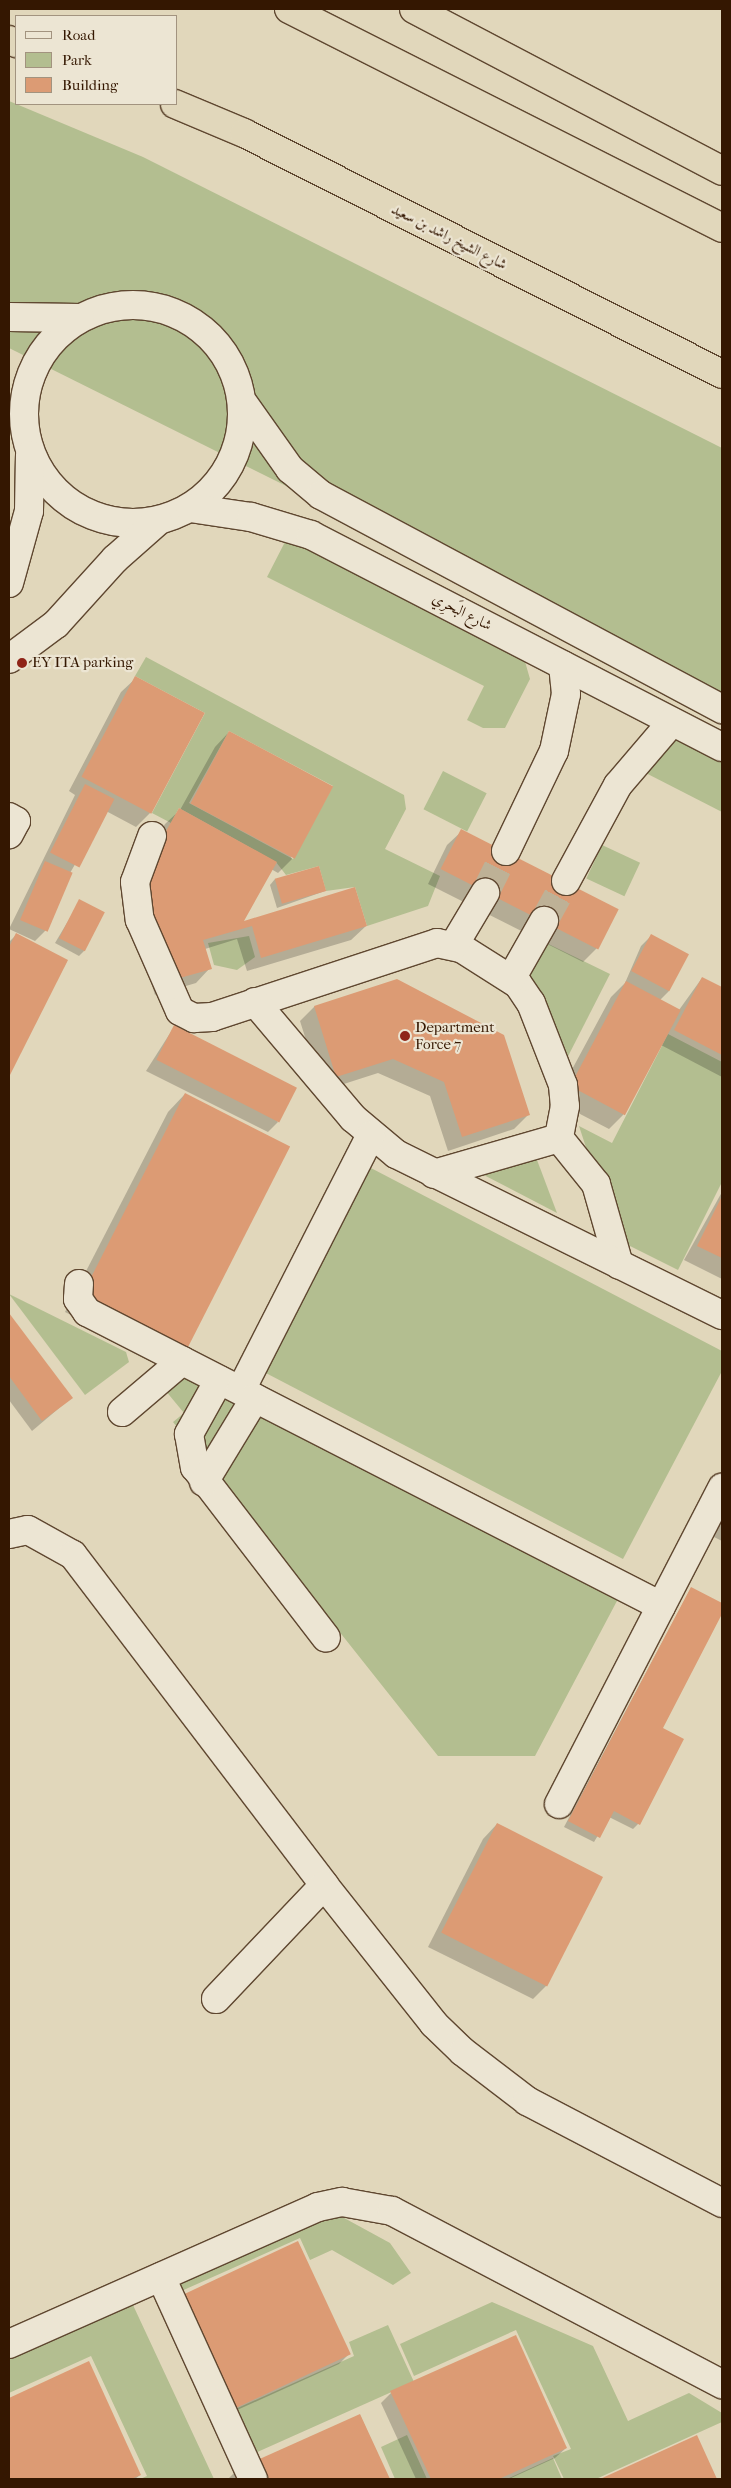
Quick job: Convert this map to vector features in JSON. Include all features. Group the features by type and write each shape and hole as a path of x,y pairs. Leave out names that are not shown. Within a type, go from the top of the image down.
{"highway":[{"path":"289,9 722,228"},
{"path":"414,9 722,171"},
{"name":"شارع الشيخ راشد بن سعيد","path":"177,105 244,133 722,374"}],"street":[{"path":"244,404 242,435 232,464 214,489 190,508 158,521 126,524 81,509 45,479 30,451 16,415 36,362 54,337 80,318 115,306 151,305 185,316 215,339 234,370 244,404 290,469 321,495 722,709"},
{"path":"9,317 80,318"},
{"path":"9,583 29,511 30,451"},
{"name":"شارع البَحرِي","path":"190,508 251,517 311,536 722,747"},
{"path":"9,659 56,624 115,559 158,521"},
{"path":"506,851 554,751 566,694 563,665"},
{"path":"566,881 618,785 672,722"},
{"path":"9,817 16,822 9,834"},
{"path":"152,836 138,868 135,895 140,920 180,1011 203,1018 429,945 454,945 511,979 531,1003 563,1085 565,1106 559,1138 596,1184 619,1265"},
{"path":"454,945 485,893"},
{"path":"511,979 544,921"},
{"path":"254,1002 371,1135 434,1174 722,1315"},
{"path":"204,1482 238,1389 371,1135"},
{"path":"434,1174 559,1138"},
{"path":"79,1284 78,1299 88,1312 662,1606"},
{"path":"122,1412 182,1361"},
{"path":"238,1389 189,1434 190,1452 204,1482 326,1638"},
{"path":"559,1804 662,1606 712,1531 722,1488"},
{"path":"15,1529 73,1555 324,1884 434,2024 494,2078 555,2117 722,2203"},
{"path":"216,2000 324,1884"},
{"path":"9,2344 318,2206 368,2204 392,2211 722,2384"},
{"path":"161,2277 253,2479"}],"green space":[{"path":"9,101 143,157 722,448 722,703 9,348"},
{"path":"287,538 524,658 530,679 505,728 483,728 467,720 484,686 267,577"},
{"path":"146,657 404,795 406,809 385,849 440,876 428,906 367,926 355,887 326,891 319,866 286,875 276,862 179,808 171,823 152,813 205,713 135,676","holes":["229,731 333,786 293,859 189,803"]},
{"path":"677,734 722,757 722,812 636,768"},
{"path":"443,771 487,793 467,832 423,809"},
{"path":"602,845 640,863 624,896 586,879"},
{"path":"249,936 255,957 237,970 214,965 208,943"},
{"path":"532,936 610,974 561,1070 520,958"},
{"path":"668,1034 722,1062 722,1182 678,1270 616,1239 579,1126 612,1143"},
{"path":"534,1152 557,1213 478,1172"},
{"path":"369,1167 722,1351 722,1371 623,1559 262,1371"},
{"path":"9,1294 126,1352 129,1362 85,1395"},
{"path":"186,1374 618,1599 535,1756 438,1756 173,1422 184,1413 165,1390"},
{"path":"335,2213 390,2243 411,2273 393,2285 332,2250 310,2260 300,2238 159,2301 148,2277"},
{"path":"126,2290 214,2479 140,2479 147,2476 91,2356 9,2393 9,2345"},
{"path":"492,2302 593,2346 628,2421 689,2393 722,2413 722,2422 596,2479 564,2479 553,2456 571,2449 516,2330 414,2376 400,2344"},
{"path":"388,2325 414,2382 233,2463 222,2415 354,2356 349,2342"},
{"path":"407,2435 427,2479 395,2479 381,2447"},
{"path":"553,2458 562,2479 507,2479"}],"building":[{"path":"135,676 205,713 151,814 81,777"},
{"path":"229,731 333,786 295,859 191,803"},
{"path":"85,784 114,799 79,868 50,853"},
{"path":"179,808 277,862 244,921 355,887 367,926 261,958 252,926 203,940 212,969 169,981 138,881"},
{"path":"461,829 619,909 598,949 441,869"},
{"path":"45,861 73,873 48,932 20,920"},
{"path":"319,866 326,891 282,904 275,879"},
{"path":"79,899 105,912 85,951 59,938"},
{"path":"16,933 68,960 9,1077 9,947"},
{"path":"651,934 689,954 669,991 631,971"},
{"path":"702,977 722,987 722,1055 674,1030"},
{"path":"397,979 504,1035 530,1115 462,1137 444,1082 393,1059 336,1077 314,1006"},
{"path":"626,981 681,1010 625,1115 570,1086"},
{"path":"174,1025 297,1088 279,1122 156,1060"},
{"path":"185,1093 290,1147 188,1348 82,1294"},
{"path":"722,1196 722,1258 697,1246"},
{"path":"9,1313 73,1398 42,1421 9,1376"},
{"path":"691,1587 722,1603 722,1614 663,1728 684,1739 640,1825 614,1811 600,1838 568,1821"},
{"path":"497,1823 603,1877 547,1987 441,1933"},
{"path":"298,2241 351,2354 227,2412 174,2299"},
{"path":"516,2335 567,2448 499,2479 431,2479 390,2391"},
{"path":"89,2361 141,2475 131,2479 9,2479 9,2398"},
{"path":"360,2414 390,2479 239,2479 235,2470"},
{"path":"697,2435 717,2479 600,2479"}],"tunnel":[{"path":"485,893 506,851"},
{"path":"544,921 566,881"}],"place":[{"name":"EY ITA parking","path":"22,663"},
{"name":"Department Force 7","path":"405,1036"}]}
